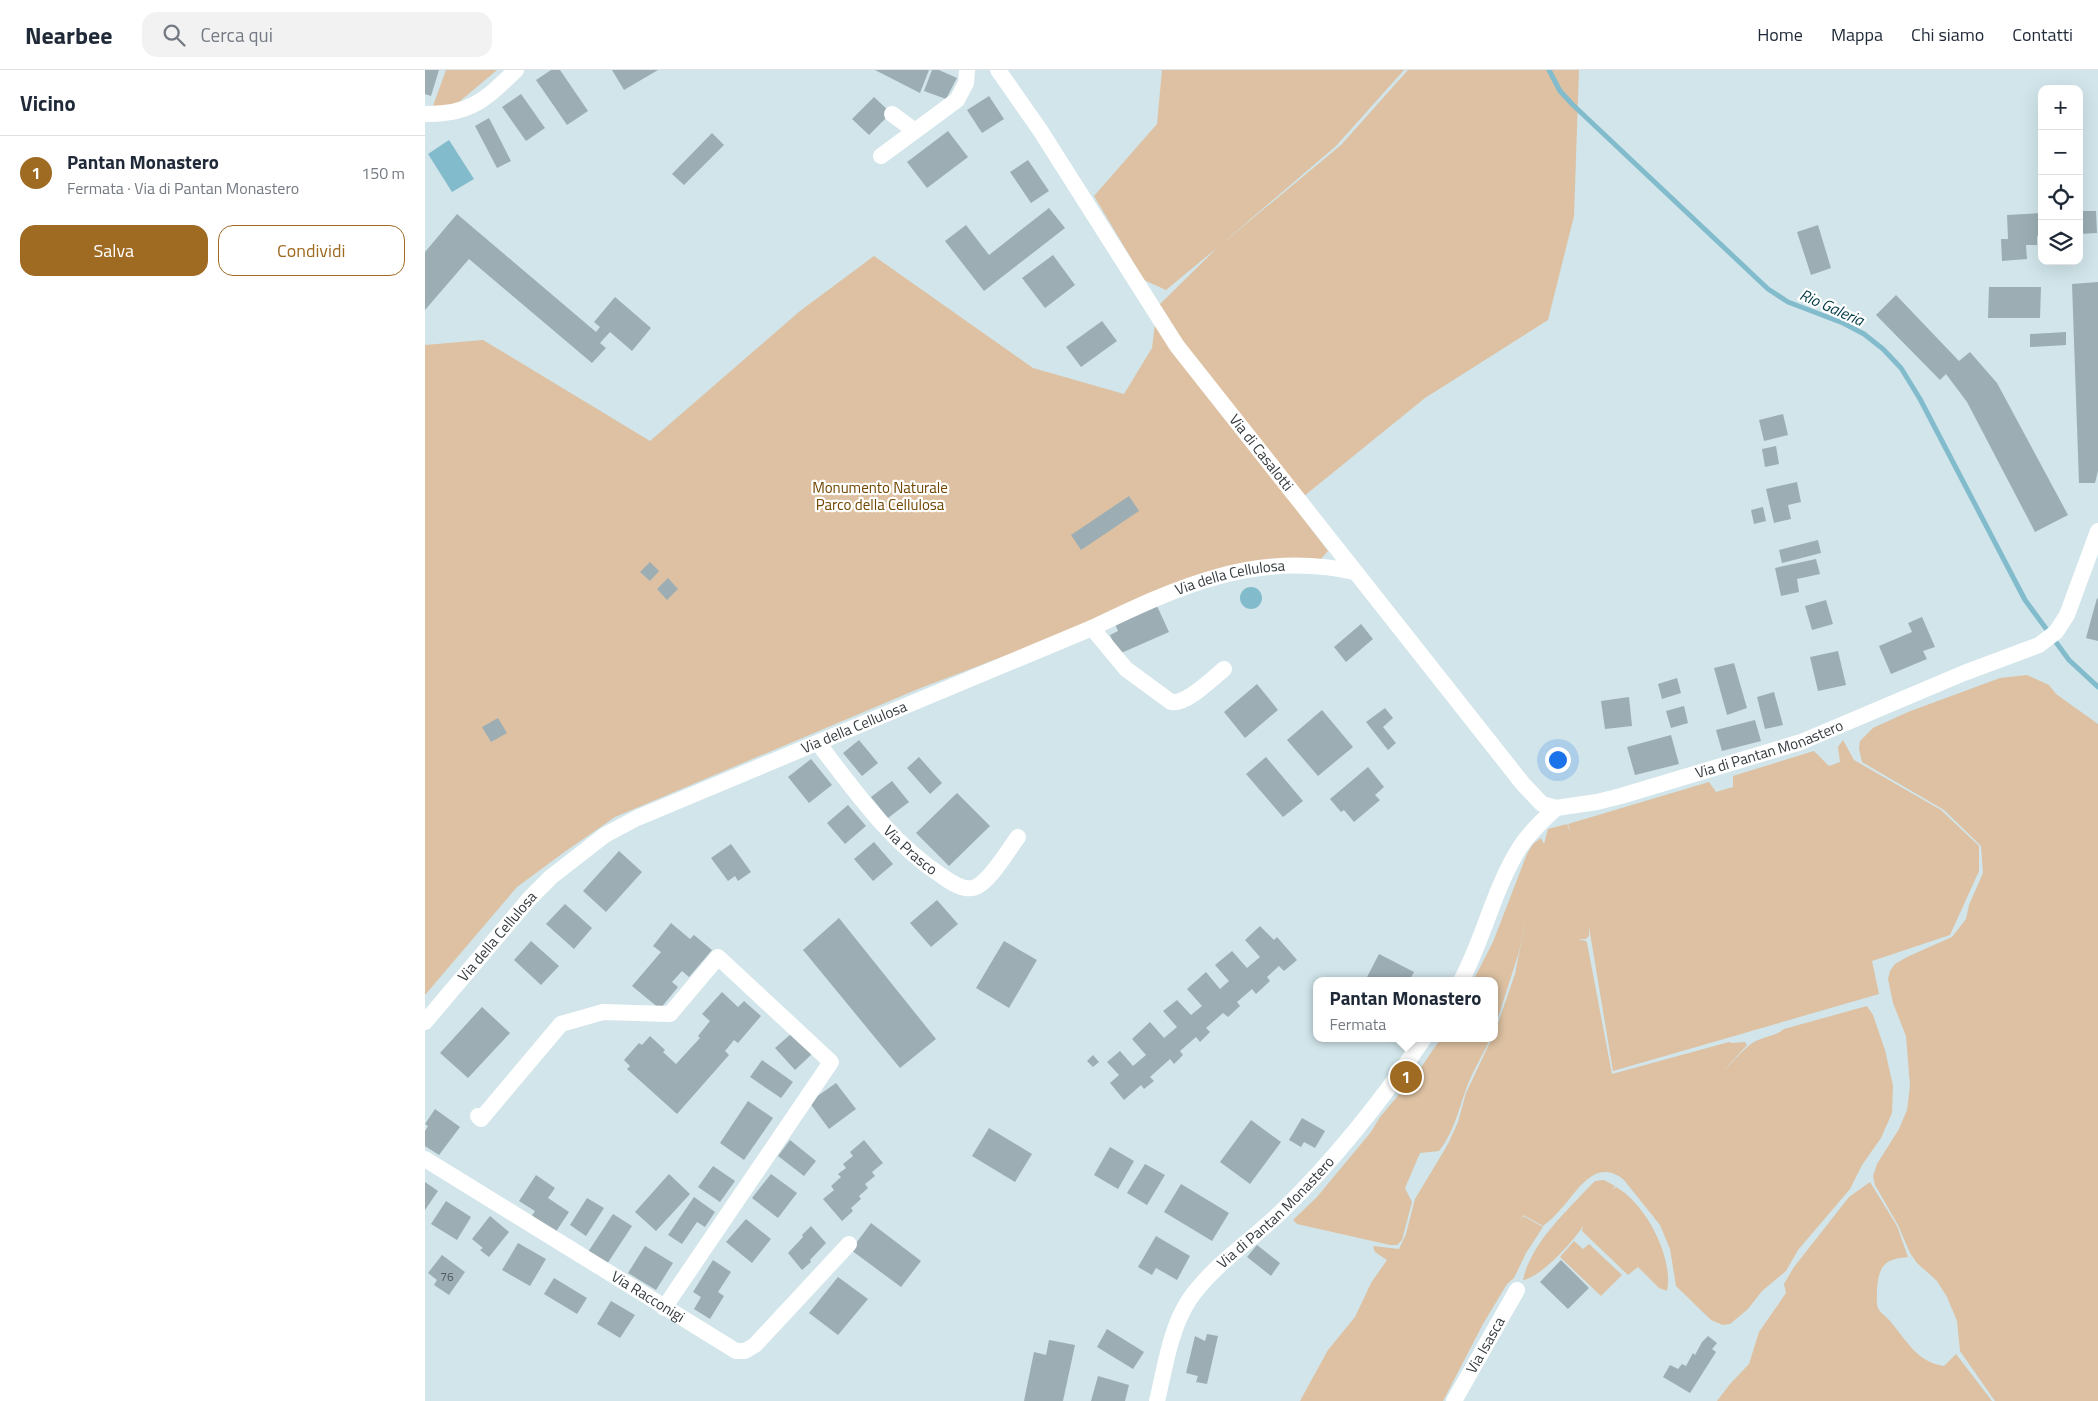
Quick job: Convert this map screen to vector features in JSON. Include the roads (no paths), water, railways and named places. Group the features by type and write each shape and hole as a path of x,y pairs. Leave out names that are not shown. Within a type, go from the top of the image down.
{"street":[{"path":"425,114 452,113 468,108 485,98 516,70"},
{"name":"Via di Casalotti","path":"998,70 1040,130 1177,346 1523,784 1542,804 1556,808"},
{"path":"881,156 957,100 966,83 973,75"},
{"path":"892,114 915,130"},
{"name":"Via di Pantan Monastero","path":"1556,808 1615,798 1795,744 2019,653 2050,638 2062,624 2072,606 2098,530"},
{"name":"Via della Cellulosa","path":"425,1022 540,888 568,862 594,843 637,818 1092,628 1166,593 1214,576 1271,566 1311,565 1354,572"},
{"path":"1092,628 1126,669 1171,702 1176,703 1187,698 1224,669"},
{"name":"Via Prasco","path":"818,743 878,820 895,838 923,864 960,886 971,888 984,882 1018,837"},
{"path":"1463,977 1515,855 1533,830 1556,808"},
{"path":"478,1116 481,1119 561,1024 603,1012 670,1014 718,957 831,1062 664,1308"},
{"name":"Via di Pantan Monastero","path":"1157,1401 1176,1329 1185,1308 1195,1292 1221,1265 1278,1215 1311,1180 1371,1110 1421,1042"},
{"name":"Via Racconigi","path":"425,1159 733,1350 745,1351 757,1343 849,1244"},
{"name":"Via Isasca","path":"1454,1401 1517,1290"}],"water":[{"path":"449,140 474,179 452,192 428,154"},
{"path":"1251,587 1261,594 1262,598 1255,608 1251,609 1241,602 1240,598 1247,588"}],"waterway":[{"name":"Rio Galeria","path":"1549,70 1560,91 1573,105 1768,289 1788,302 1843,323 1864,334 1883,349 1901,368 1920,399 2025,600 2069,660 2098,687"}],"place":[{"name":"Pantan Monastero","path":"1406,1077"}],"park label":[{"name":"Monumento Naturale Parco della Cellulosa","path":"880,496"}]}
